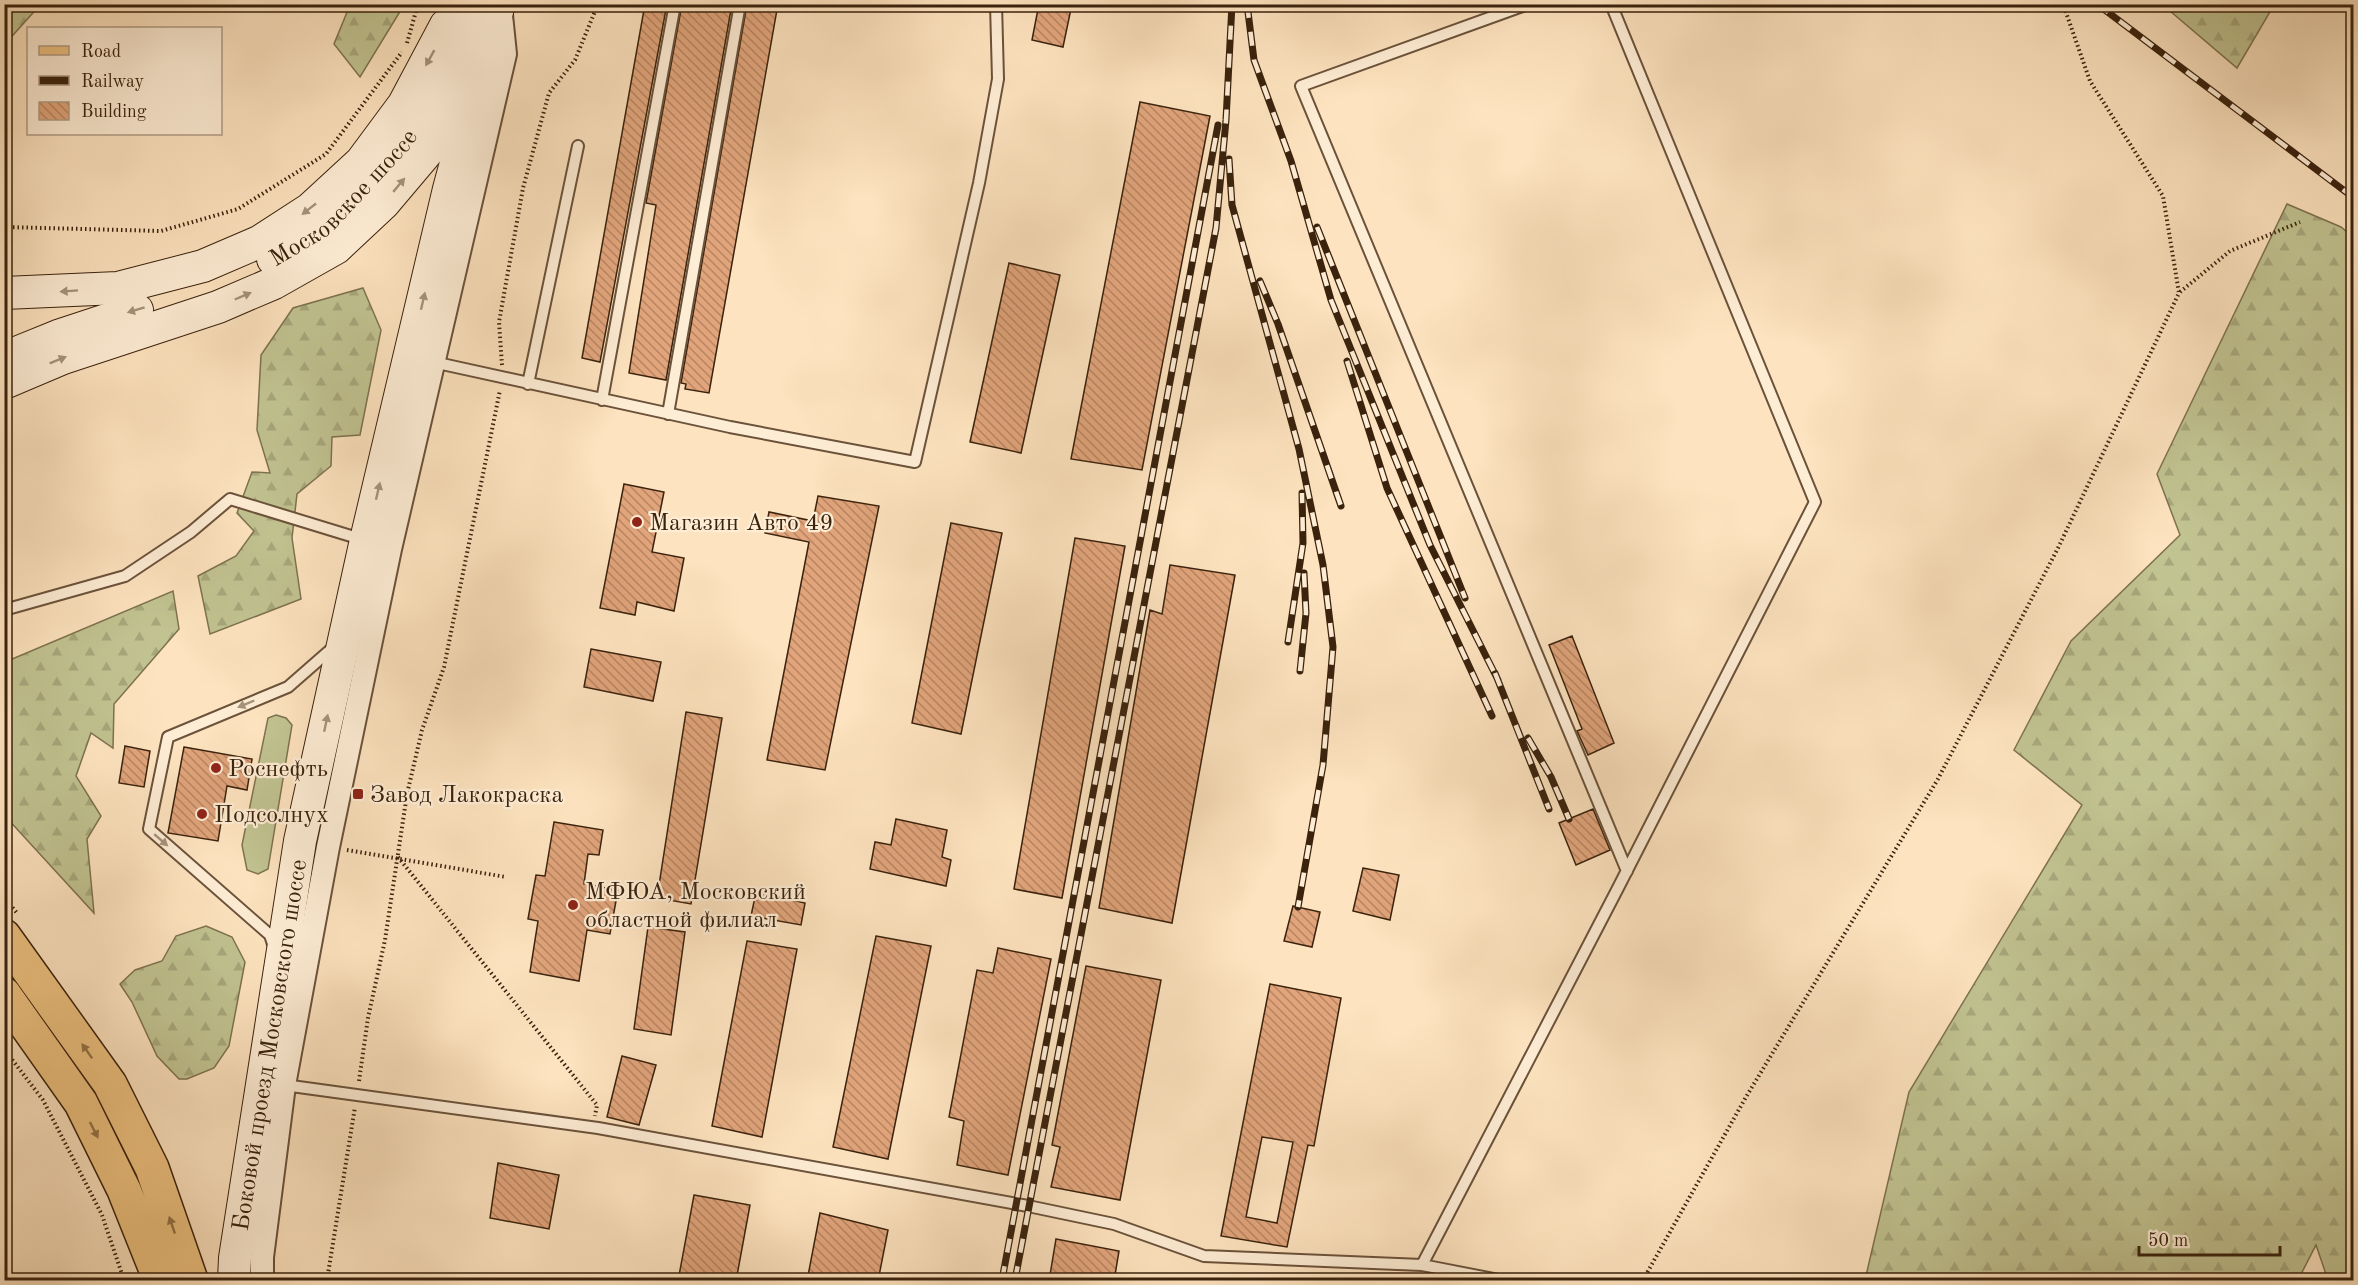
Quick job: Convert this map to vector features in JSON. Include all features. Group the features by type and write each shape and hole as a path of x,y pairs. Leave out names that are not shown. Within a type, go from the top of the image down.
{"main road":[{"path":"4,293 118,288 203,266 259,243 310,209 362,162 404,104 445,31 453,4"},
{"name":"Московское шоссе","path":"4,358 58,336 210,287 268,262 325,228 403,144 435,98 464,33 473,4"},
{"path":"4,383 63,358 219,307 274,283 336,248 384,203 433,145 499,4"},
{"path":"234,1281 235,1258 279,962 300,841 366,540 449,189 499,4"},
{"path":"4,936 110,1084 152,1168 191,1281"},
{"path":"4,994 81,1103 124,1190 160,1281"}],"street":[{"name":"Боковой проезд Московского шоссе","path":"262,1281 284,1085 328,847 432,362 505,54 499,4"}],"lane":[{"path":"602,400 675,4"},
{"path":"668,414 740,4"},
{"path":"432,362 668,414 915,462 979,183 998,79 996,4"},
{"path":"1528,4 1301,86 1627,871"},
{"path":"1422,1265 1627,871 1815,502 1611,4"},
{"path":"528,384 578,146"},
{"path":"4,610 125,576 191,532 230,499 366,540"},
{"path":"279,962 270,935 149,829 168,737 288,687 345,637"},
{"path":"284,1085 593,1127 1028,1206 1114,1224 1204,1256 1422,1265 1499,1281"}],"path":[{"path":"4,227 161,231 238,209 326,154 406,46 418,4"},
{"path":"327,1281 358,1095 368,1017 385,940 407,794 422,730 444,667 503,378 499,322 523,188 549,93 575,60 598,4"},
{"path":"2063,4 2090,81 2163,196 2180,292"},
{"path":"1643,1281 1746,1097 1938,779 2059,546 2180,292 2230,251 2300,222"},
{"path":"328,847 506,877"},
{"path":"398,857 597,1105 593,1127"},
{"path":"4,1049 48,1110 102,1215 124,1281"}],"green space":[{"path":"4,5 40,5 5,44"},
{"path":"350,5 404,5 360,77 334,44"},
{"path":"2163,5 2274,5 2237,68"},
{"path":"2287,204 2341,227 2353,237 2353,1280 2328,1280 2316,1245 2298,1280 1865,1280 1909,1092 2082,805 2014,750 2071,641 2180,535 2157,474"},
{"path":"363,288 381,330 360,435 332,437 331,466 297,494 292,538 301,599 210,634 198,576 236,556 254,531 237,513 252,472 270,473 257,430 261,355 293,308"},
{"path":"173,591 179,629 114,704 113,748 91,733 76,776 101,816 87,839 94,913 5,816 5,662"},
{"path":"276,715 286,718 292,725 268,869 258,874 247,870 242,845 268,718"},
{"path":"206,926 232,937 245,962 229,1046 214,1068 187,1079 179,1079 157,1056 132,1002 120,984 135,970 162,961 176,936"}],"building":[{"path":"645,4 667,4 600,362 582,358"},
{"path":"682,4 732,4 666,380 629,373 656,205 646,203"},
{"path":"747,4 778,4 709,393 685,389 686,384 681,383"},
{"path":"1039,4 1072,4 1063,47 1032,40"},
{"path":"1140,102 1210,116 1142,470 1071,459"},
{"path":"1009,263 1060,275 1021,453 970,442"},
{"name":"Магазин Авто 49","path":"624,484 664,492 652,552 684,558 674,611 637,602 635,615 600,608"},
{"path":"818,496 879,506 825,770 767,760 809,542 765,533 769,512 813,521"},
{"path":"951,523 1002,533 961,734 912,723"},
{"path":"1075,538 1125,546 1062,898 1014,889"},
{"path":"1170,565 1235,575 1172,923 1099,908 1150,610 1162,614"},
{"path":"1572,636 1614,743 1588,755 1577,731 1582,729 1549,645"},
{"path":"591,649 661,662 653,701 584,687"},
{"path":"686,712 722,718 691,904 657,898"},
{"path":"125,746 150,751 144,787 119,783"},
{"path":"184,747 252,759 247,790 227,786 218,841 168,833"},
{"path":"1593,809 1610,850 1576,865 1559,823"},
{"path":"896,819 947,830 942,857 951,860 946,886 870,869 875,842 891,845"},
{"name":"МФЮА, Московский областной филиал","path":"554,822 603,830 599,855 588,854 584,884 618,890 610,934 587,930 579,981 530,972 538,921 528,919 536,875 545,876"},
{"path":"1363,868 1399,875 1390,920 1353,911"},
{"path":"756,892 805,903 801,925 751,916"},
{"path":"1293,906 1320,912 1312,947 1284,941"},
{"path":"648,927 685,932 671,1035 634,1029"},
{"path":"876,936 931,946 888,1159 833,1147"},
{"path":"747,941 797,949 762,1137 712,1126"},
{"path":"998,948 1051,959 1008,1175 957,1165 964,1121 949,1117 977,970 993,973"},
{"path":"1086,966 1161,980 1120,1200 1051,1187 1060,1147 1052,1145"},
{"path":"1270,984 1341,998 1314,1146 1308,1145 1287,1247 1221,1236","holes":["1262,1137 1293,1142 1277,1223 1246,1217"]},
{"path":"622,1056 656,1065 639,1125 607,1117"},
{"path":"498,1163 559,1175 549,1229 490,1218"},
{"path":"694,1195 750,1205 736,1281 678,1281"},
{"path":"820,1213 888,1230 878,1281 807,1281"},
{"path":"1056,1239 1119,1251 1114,1281 1049,1281"}],"railway":[{"path":"1015,1280 1216,228 1226,120 1232,4"},
{"path":"1247,4 1254,60 1291,161 1331,300 1430,545 1498,680"},
{"path":"2097,4 2354,198"},
{"path":"1002,1280 1218,125"},
{"path":"1229,159 1232,205 1299,449 1323,565 1333,647 1323,765 1298,907"},
{"path":"1317,227 1465,598"},
{"path":"1260,281 1278,324 1341,506"},
{"path":"1347,361 1387,488 1492,716"},
{"path":"1288,642 1303,543 1302,493"},
{"path":"1300,671 1306,613 1304,573"},
{"path":"1495,673 1549,809"},
{"path":"1528,738 1551,777 1569,819"}],"place":[{"name":"Магазин Авто 49","path":"637,522"},
{"name":"Роснефть","path":"216,768"},
{"name":"Завод Лакокраска","path":"358,794"},
{"name":"Подсолнух","path":"202,814"},
{"name":"МФЮА, Московский областной филиал","path":"573,905"}]}
